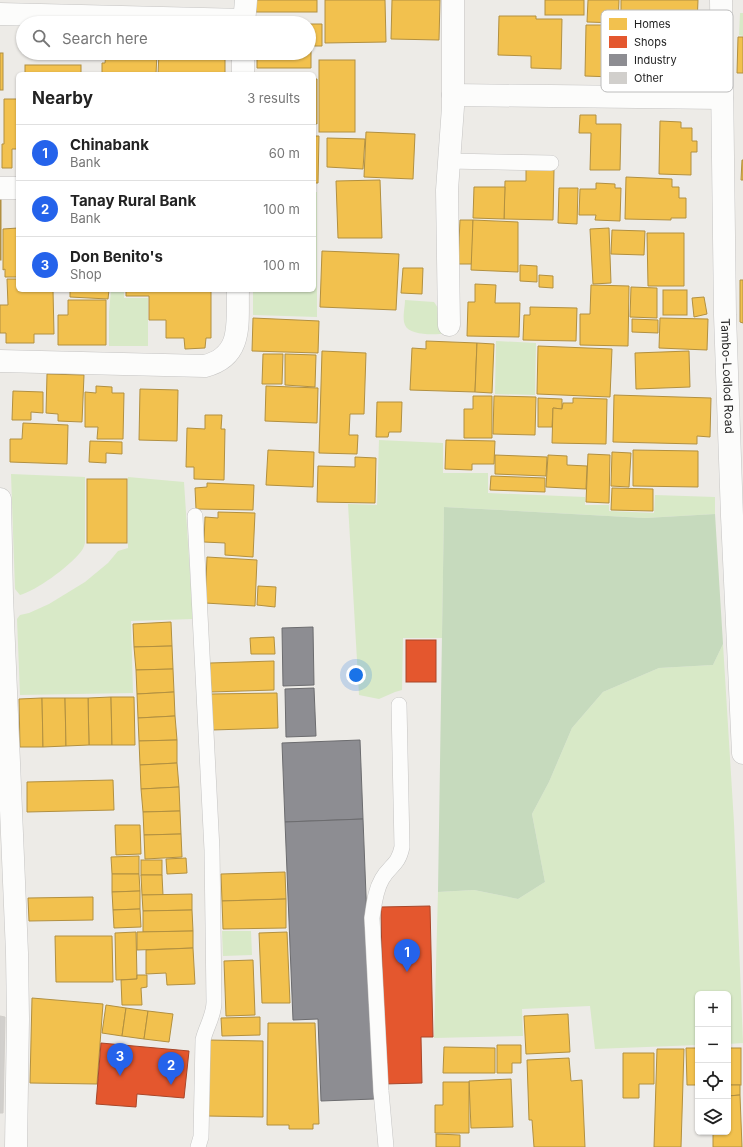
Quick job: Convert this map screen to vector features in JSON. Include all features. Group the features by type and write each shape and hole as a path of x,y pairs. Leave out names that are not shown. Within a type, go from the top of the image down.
{"street":[{"path":"449,325 446,206 453,95 453,0"},
{"name":"Tambo-Lodlod Road","path":"721,0 721,10"},
{"path":"0,14 245,14"},
{"path":"242,72 243,60"},
{"name":"Tambo-Lodlod Road","path":"722,92 725,307 738,517 743,753"},
{"path":"453,95 722,98"},
{"path":"0,188 16,188"},
{"path":"0,360 205,366 216,363 227,355 234,343 237,331 238,292"},
{"path":"0,499 4,643 17,960 18,1019 16,1147"}],"lane":[{"path":"448,161 551,163"},
{"path":"195,516 212,850 214,1002 212,1018 203,1040 201,1137 198,1147"},
{"path":"386,1147 381,1091 372,918 377,890 383,878 400,857 402,847 399,705"}],"green space":[{"path":"740,13 743,13 743,36 739,35"},
{"path":"317,192 317,317 253,315 253,292 316,292"},
{"path":"111,292 124,292 124,298 148,298 148,346 109,346"},
{"path":"405,300 434,302 440,311 446,333 424,334 408,329 405,325 404,319"},
{"path":"496,341 536,343 535,395 495,394"},
{"path":"379,440 443,443 443,473 488,473 488,493 585,497 585,505 609,505 609,511 654,513 655,495 715,497 715,514 645,518 444,507 442,638 403,638 402,690 379,699 359,695 348,504 377,505"},
{"path":"11,474 85,477 85,543 83,549 60,572 34,589 20,595 15,589"},
{"path":"128,477 184,482 193,619 131,621 133,693 20,695 17,619 20,615 29,613 49,604 85,582 108,563 118,551 128,548"},
{"path":"444,507 645,518 715,514 723,644 713,665 659,668 603,692 572,728 549,782 532,814 545,882 518,899 474,890 438,892"},
{"path":"723,644 734,823 743,1043 731,1044 731,991 695,991 695,1045 595,1049 590,1006 522,1009 523,1036 434,1038 438,892 474,890 518,899 545,882 532,814 549,782 572,728 603,692 659,668 713,665"},
{"path":"222,931 251,931 252,955 223,956"}],"building: Homes":[{"path":"256,0 317,0 317,12 256,12"},
{"path":"325,0 385,0 386,42 325,43"},
{"path":"392,0 440,0 439,40 391,39"},
{"path":"545,0 584,0 584,15 545,15"},
{"path":"588,0 619,0 619,10 601,10 601,22 587,22"},
{"path":"621,0 698,0 698,10 621,10"},
{"path":"499,16 536,16 536,19 562,19 561,69 531,68 531,56 498,55"},
{"path":"316,24 322,24 322,46 316,46"},
{"path":"586,25 601,25 601,77 585,76"},
{"path":"738,37 743,37 743,73 737,73"},
{"path":"0,53 3,53 3,90 0,90"},
{"path":"105,60 157,60 156,72 102,72 102,63 105,63"},
{"path":"159,60 225,60 225,72 158,72"},
{"path":"257,60 311,60 311,68 257,68"},
{"path":"319,60 355,60 355,132 319,132"},
{"path":"25,65 81,65 81,72 25,72"},
{"path":"316,79 317,79 316,124"},
{"path":"4,99 16,99 16,149 12,149 12,168 2,168 2,144 4,144"},
{"path":"580,115 596,115 596,124 621,124 620,170 590,170 591,133 579,133"},
{"path":"660,121 681,122 681,128 692,128 692,141 697,141 697,152 691,152 691,175 659,174"},
{"path":"366,132 415,134 413,179 364,177"},
{"path":"316,136 319,136 318,183 316,183"},
{"path":"327,138 365,139 363,169 327,167"},
{"path":"742,160 743,180 741,180"},
{"path":"526,169 554,170 553,220 504,219 505,181 526,181"},
{"path":"626,177 672,179 672,187 679,187 679,198 686,198 686,218 671,218 671,220 625,219"},
{"path":"380,180 382,238 338,238 336,181"},
{"path":"596,183 615,184 615,188 621,188 620,221 595,220 596,215 579,215 580,189 596,189"},
{"path":"474,187 505,187 504,219 473,218"},
{"path":"559,188 578,188 577,224 558,223"},
{"path":"1,200 1,260 0,260"},
{"path":"460,220 473,220 472,264 458,264"},
{"path":"473,220 518,222 518,272 471,270"},
{"path":"16,228 16,277 5,277 5,269 3,270 3,229"},
{"path":"609,228 611,283 593,284 590,229"},
{"path":"612,230 645,231 644,255 611,254"},
{"path":"647,233 684,233 684,286 648,286"},
{"path":"322,251 399,254 396,310 320,307"},
{"path":"520,265 537,266 537,282 520,281"},
{"path":"403,268 423,268 422,294 401,293"},
{"path":"539,275 553,276 553,288 539,287"},
{"path":"7,279 16,279 16,292 53,292 54,334 34,334 34,343 6,343 6,333 0,333 0,305 8,305"},
{"path":"740,280 743,280 743,323 740,322"},
{"path":"475,284 496,285 495,303 520,303 519,337 467,336 468,302 475,302"},
{"path":"591,285 629,286 628,346 580,345 580,314 590,314"},
{"path":"631,287 657,288 657,318 630,317"},
{"path":"663,290 687,290 687,315 663,315"},
{"path":"70,292 109,292 108,299 70,297"},
{"path":"126,292 211,292 211,338 206,338 205,348 185,349 184,338 166,338 166,320 149,320 149,296 126,296"},
{"path":"704,297 707,314 694,317 692,298"},
{"path":"68,300 106,300 106,345 58,345 58,315 68,315"},
{"path":"530,307 577,308 576,341 523,340 524,315 530,315"},
{"path":"253,318 319,321 318,353 252,351"},
{"path":"660,318 708,319 707,350 659,348"},
{"path":"632,319 658,320 658,333 632,332"},
{"path":"426,341 477,343 475,392 410,390 412,348 426,349"},
{"path":"477,343 494,344 492,393 475,392"},
{"path":"538,346 612,349 610,397 537,394"},
{"path":"322,351 366,353 364,414 350,414 349,435 358,435 357,454 319,453"},
{"path":"689,351 690,387 636,389 635,353"},
{"path":"263,354 283,354 282,384 262,384"},
{"path":"285,354 316,355 315,387 285,385"},
{"path":"47,374 84,375 82,422 58,421 58,414 46,413"},
{"path":"96,386 112,387 112,393 124,393 123,439 97,439 98,427 85,427 85,392 96,393"},
{"path":"266,386 318,388 317,423 265,421"},
{"path":"140,389 178,390 177,441 139,440"},
{"path":"13,391 43,392 43,413 31,412 31,420 12,420"},
{"path":"614,395 711,398 710,437 697,436 697,444 613,442"},
{"path":"473,396 492,396 492,438 464,438 464,409 473,409"},
{"path":"494,396 536,397 535,435 493,434"},
{"path":"538,398 562,399 562,409 553,408 552,427 538,427"},
{"path":"573,398 607,399 606,444 552,443 553,408 562,409 563,403 573,403"},
{"path":"377,402 402,402 401,432 389,432 388,437 376,437"},
{"path":"205,415 222,415 221,429 225,429 224,480 194,479 194,467 186,467 187,428 205,429"},
{"path":"23,423 68,425 67,464 10,462 10,439 22,439"},
{"path":"446,440 495,441 494,464 472,464 472,470 445,469"},
{"path":"90,441 122,442 122,454 106,453 106,463 89,462"},
{"path":"268,450 314,452 313,487 266,485"},
{"path":"633,450 698,451 698,487 633,486"},
{"path":"612,452 631,453 629,487 611,486"},
{"path":"588,454 610,455 609,503 586,502"},
{"path":"495,455 547,457 546,476 495,474"},
{"path":"548,455 567,456 567,465 587,466 586,489 546,487"},
{"path":"355,457 376,458 375,503 317,502 318,466 355,467"},
{"path":"491,476 545,478 545,492 490,490"},
{"path":"87,479 127,479 127,543 87,543"},
{"path":"207,483 254,485 253,510 196,509 195,488 207,487"},
{"path":"612,488 653,489 653,511 611,510"},
{"path":"218,512 255,513 253,557 225,555 225,543 204,542 205,517 218,518"},
{"path":"207,557 257,560 255,606 205,603"},
{"path":"258,586 276,587 275,607 257,605"},
{"path":"171,622 172,646 134,647 133,624"},
{"path":"274,637 275,654 251,654 250,638"},
{"path":"172,646 173,669 136,670 134,647"},
{"path":"274,661 274,690 211,692 210,663"},
{"path":"173,669 174,692 137,694 136,670"},
{"path":"174,692 175,716 138,718 137,694"},
{"path":"277,693 278,728 212,730 211,694"},
{"path":"111,697 112,745 89,745 88,698"},
{"path":"111,697 134,697 135,745 112,745"},
{"path":"42,698 43,747 20,747 19,699"},
{"path":"42,698 65,698 66,746 43,747"},
{"path":"65,698 88,698 89,745 66,746"},
{"path":"175,716 177,740 139,741 138,718"},
{"path":"177,740 177,763 140,765 139,741"},
{"path":"177,763 179,787 141,789 140,765"},
{"path":"113,780 114,810 27,812 27,782"},
{"path":"179,787 180,811 143,812 141,789"},
{"path":"180,811 181,834 144,835 143,812"},
{"path":"115,825 140,825 141,854 116,855"},
{"path":"181,834 182,857 145,859 144,835"},
{"path":"139,856 139,874 112,874 111,857"},
{"path":"186,858 187,873 167,874 166,859"},
{"path":"141,860 162,860 162,875 141,875"},
{"path":"285,872 286,899 222,901 221,874"},
{"path":"112,874 139,874 140,891 112,892"},
{"path":"141,875 162,875 163,895 142,895"},
{"path":"140,891 140,909 113,910 112,892"},
{"path":"192,894 192,910 143,911 142,895"},
{"path":"93,897 93,920 29,921 28,898"},
{"path":"286,899 286,928 223,929 222,901"},
{"path":"140,909 141,927 114,928 113,910"},
{"path":"192,910 193,931 143,932 143,911"},
{"path":"193,931 193,948 137,950 137,932"},
{"path":"136,932 137,979 116,980 115,933"},
{"path":"287,932 290,1003 262,1003 259,933"},
{"path":"55,936 112,936 113,982 56,982"},
{"path":"193,948 195,984 167,985 166,973 146,974 146,950"},
{"path":"253,960 255,1015 226,1016 224,961"},
{"path":"137,975 147,975 147,987 141,988 142,1005 122,1005 121,980 137,979"},
{"path":"32,998 103,1004 97,1084 30,1083"},
{"path":"106,1005 126,1008 122,1036 102,1033"},
{"path":"126,1008 148,1011 144,1039 122,1036"},
{"path":"148,1011 173,1014 169,1042 144,1039"},
{"path":"568,1014 570,1052 526,1054 524,1016"},
{"path":"260,1017 260,1035 222,1036 221,1018"},
{"path":"268,1023 315,1023 319,1124 313,1124 313,1129 289,1129 289,1125 267,1125"},
{"path":"208,1040 263,1041 263,1117 207,1116"},
{"path":"497,1045 521,1045 521,1063 512,1063 512,1073 497,1073"},
{"path":"444,1047 495,1048 495,1073 443,1073"},
{"path":"686,1048 695,1048 695,1085 687,1085"},
{"path":"731,1048 741,1048 741,1085 731,1085"},
{"path":"657,1049 684,1049 681,1147 654,1147"},
{"path":"623,1053 654,1053 654,1084 639,1084 639,1098 623,1098"},
{"path":"569,1058 571,1081 582,1080 585,1147 534,1147 532,1120 529,1120 527,1060"},
{"path":"511,1079 513,1127 471,1128 469,1081"},
{"path":"443,1082 469,1082 469,1133 435,1133 435,1105 443,1105"},
{"path":"731,1085 740,1085 740,1095 731,1096"},
{"path":"740,1095 742,1147 713,1147 713,1135 731,1135 731,1096"},
{"path":"436,1134 460,1135 460,1147 436,1147"}],"building: Shops":[{"path":"406,640 436,640 436,682 406,682"},
{"path":"430,906 433,1037 421,1037 422,1083 384,1084 381,907"},
{"path":"101,1043 189,1051 184,1098 137,1094 136,1107 96,1104"}],"building: Industry":[{"path":"313,627 314,685 283,686 282,628"},
{"path":"314,688 316,736 286,737 285,689"},
{"path":"360,740 363,819 285,822 282,743"},
{"path":"363,819 374,1099 321,1101 318,1019 293,1020 285,822"}],"building: Other":[{"path":"0,1016 5,1017 3,1113 0,1113"}],"place":[{"name":"Chinabank","path":"407,972"},
{"name":"Don Benito's","path":"120,1076"},
{"name":"Tanay Rural Bank","path":"171,1085"}]}
